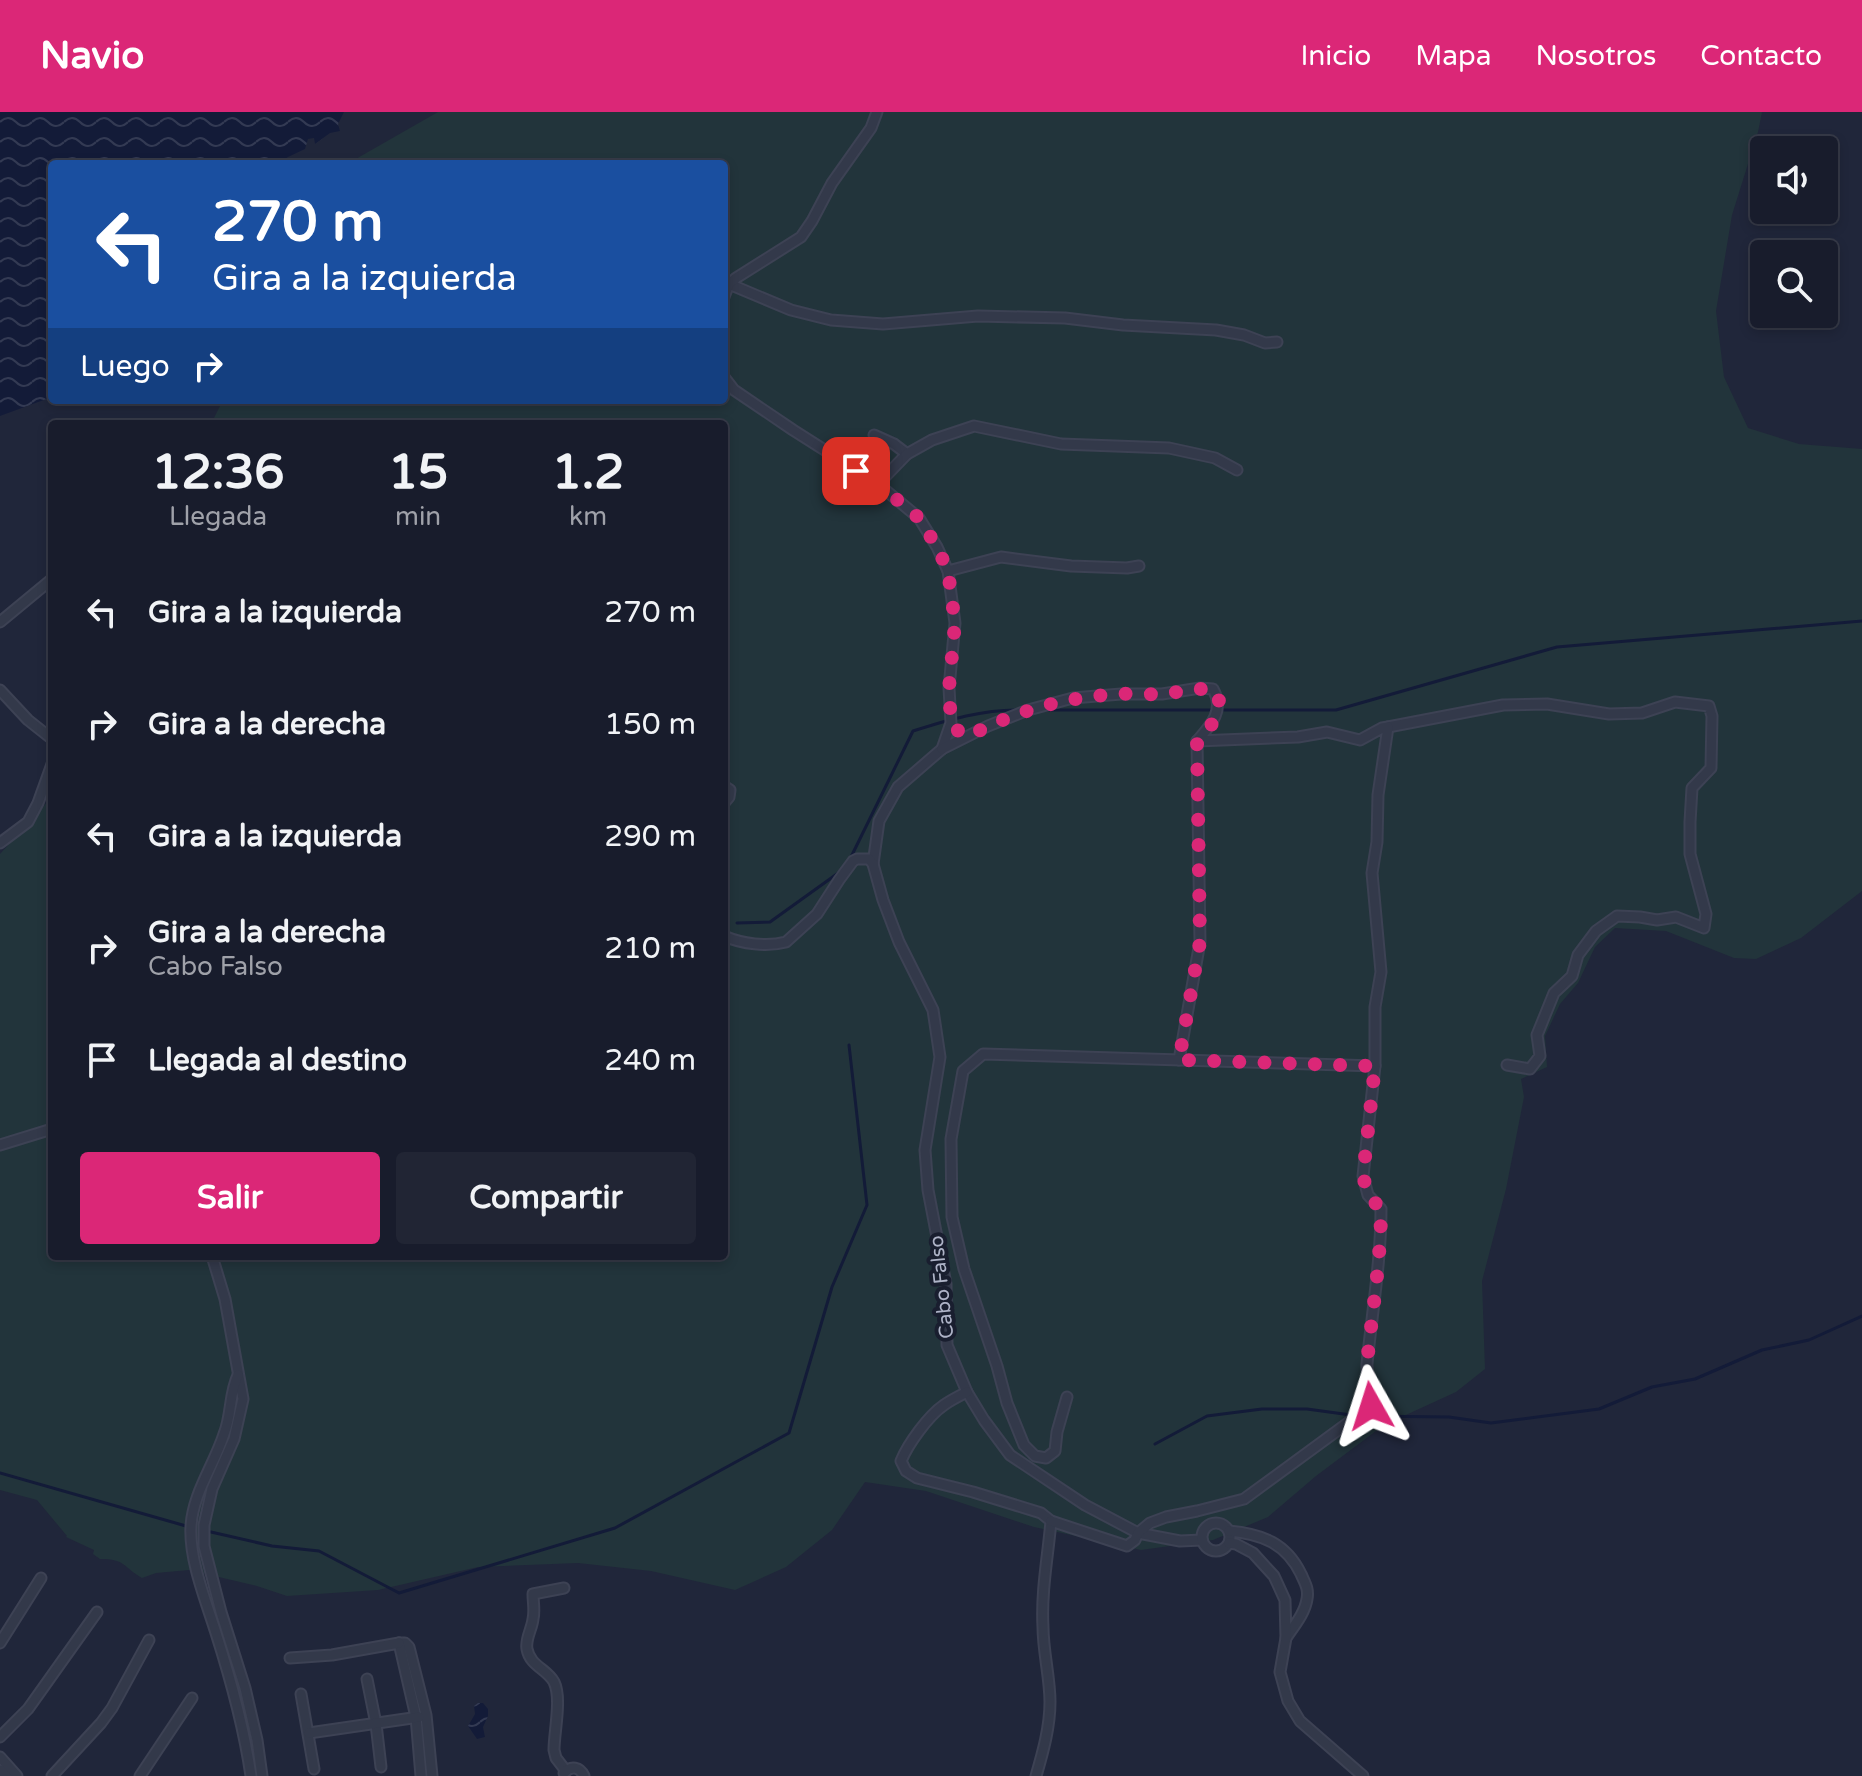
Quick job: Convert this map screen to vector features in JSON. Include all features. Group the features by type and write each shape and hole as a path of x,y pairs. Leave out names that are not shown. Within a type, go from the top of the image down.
{"street":[{"path":"728,281 801,237 832,183 871,128 877,112"},
{"path":"728,282 791,310 831,320 883,324 978,316 1065,318 1216,330 1265,343 1277,342"},
{"path":"728,382 734,390 878,484 919,518 937,547 948,571 955,623 949,688 951,723 942,749"},
{"path":"878,484 907,454 932,440 974,426 1061,444 1169,448 1215,458 1237,470"},
{"path":"874,435 907,454"},
{"path":"948,571 1001,557 1071,566 1139,566"},
{"path":"0,622 48,582"},
{"name":"Cabo Falso","path":"1138,1533 1085,1505 1010,1455 967,1392 947,1345 946,1284 928,1190 925,1150 940,1057 933,1010 899,942 873,864 879,821 898,787 942,749 1028,710 1073,698 1213,689 1219,700 1217,710 1212,724 1197,741"},
{"path":"0,690 48,736"},
{"path":"1179,1060 1200,942 1197,741 1298,737 1327,732 1360,740 1388,727 1503,705 1547,704 1609,714 1642,713 1675,702 1709,706 1712,716 1711,768 1692,788 1690,822 1690,854 1706,914 1704,928 1676,917 1657,920 1617,916 1596,931 1578,955 1572,976 1554,993 1537,1035 1540,1056 1530,1069 1507,1065"},
{"path":"951,723 962,735 971,735"},
{"path":"967,1392 941,1406 919,1431 901,1461 906,1471 917,1478 1041,1513 1051,1521 1127,1546 1150,1523 1244,1499 1371,1406 1374,1397 1367,1368 1381,1248 1381,1209 1368,1195 1363,1176 1375,1066 1375,1007 1381,972 1372,873 1377,842 1378,795 1388,727"},
{"path":"0,843 28,822 48,775"},
{"path":"728,937 741,942 786,942 817,914 853,861 866,858 873,864"},
{"path":"1067,1397 1055,1451 1046,1458 1035,1456 1024,1445 1007,1403 964,1269 952,1217 951,1139 963,1071 983,1054 1375,1066"},
{"path":"0,1145 48,1130"},
{"path":"213,1260 225,1299 243,1391 243,1407 234,1439 212,1489 204,1546 245,1688 262,1776"},
{"path":"238,1375 231,1389 227,1427 199,1493 191,1527 192,1550 240,1714 251,1776"},
{"path":"195,1509 207,1511"},
{"path":"1036,1776 1050,1716 1043,1604 1051,1521"},
{"path":"1229,1531 1229,1543 1223,1550 1214,1551 1206,1547 1202,1540 1204,1531 1210,1525 1222,1525 1229,1531 1256,1534 1279,1546 1295,1561 1307,1585 1307,1599 1286,1638"},
{"path":"1138,1533 1180,1541 1202,1540"},
{"path":"1253,1553 1263,1538"},
{"path":"1229,1543 1253,1553 1274,1576 1285,1600 1286,1638 1280,1672 1288,1701 1300,1721 1363,1776"},
{"path":"192,1550 204,1546"},
{"path":"0,1643 41,1578"},
{"path":"564,1588 533,1594 533,1619 527,1650 536,1667 555,1684 558,1697 556,1758 564,1773 575,1768 584,1776"},
{"path":"0,1737 28,1709 97,1612"},
{"path":"1284,1617 1300,1617"},
{"path":"52,1776 112,1708 149,1640"},
{"path":"290,1658 332,1655 399,1643 421,1716 432,1776"},
{"path":"367,1679 381,1767"},
{"path":"301,1694 314,1769"},
{"path":"140,1776 192,1698"},
{"path":"309,1733 421,1716"},
{"path":"421,1716 421,1776"},
{"path":"0,1757 17,1776"},
{"path":"0,1770 6,1776"}],"shaded area":[{"path":"438,112 1762,112 1757,136 1750,136 1750,158 1732,215 1716,311 1724,377 1748,428 1799,444 1862,449 1862,891 1801,938 1756,959 1734,958 1666,931 1615,928 1595,947 1578,983 1560,1004 1545,1036 1547,1067 1521,1079 1524,1097 1506,1189 1482,1281 1485,1369 1456,1392 1384,1425 1268,1517 1213,1540 1141,1550 1034,1527 926,1491 865,1482 832,1530 786,1567 735,1590 651,1571 578,1563 478,1567 378,1590 287,1596 189,1570 156,1573 142,1578 120,1562 100,1559 93,1554 94,1550 66,1537 37,1500 0,1490 0,854 48,801 48,1260 728,1260 728,420 213,420 221,404 728,404 728,160 354,160"}],"water":[{"path":"0,112 344,112 338,124 340,131 330,133 315,144 314,138 308,139 305,149 284,160 48,160 48,398 0,416"},
{"path":"483,1703 488,1709 488,1716 483,1727 485,1737 477,1739 468,1726 475,1714 474,1706"}],"waterway":[{"path":"1044,710 1336,710 1557,647 1862,621"},
{"path":"850,859 913,731 980,713 1020,710"},
{"path":"737,923 770,922 841,871"},
{"path":"211,1532 272,1546 319,1551 399,1593 615,1528 789,1433 832,1287 867,1205 849,1045"},
{"path":"1363,1416 1449,1417 1491,1423 1599,1409 1652,1387 1695,1379 1762,1350 1809,1340 1862,1316"},
{"path":"1155,1444 1207,1416 1262,1409 1307,1409 1351,1415"},
{"path":"0,1473 186,1526"}],"route":[{"path":"856,471 878,484 919,518 948,571 955,623 949,688 951,723 962,735 971,735 1028,710 1073,698 1213,689 1219,700 1217,710 1212,724 1197,741 1200,942 1179,1060 1375,1066 1363,1176 1368,1195 1381,1209 1381,1248 1367,1368 1374,1397 1371,1406"}]}
